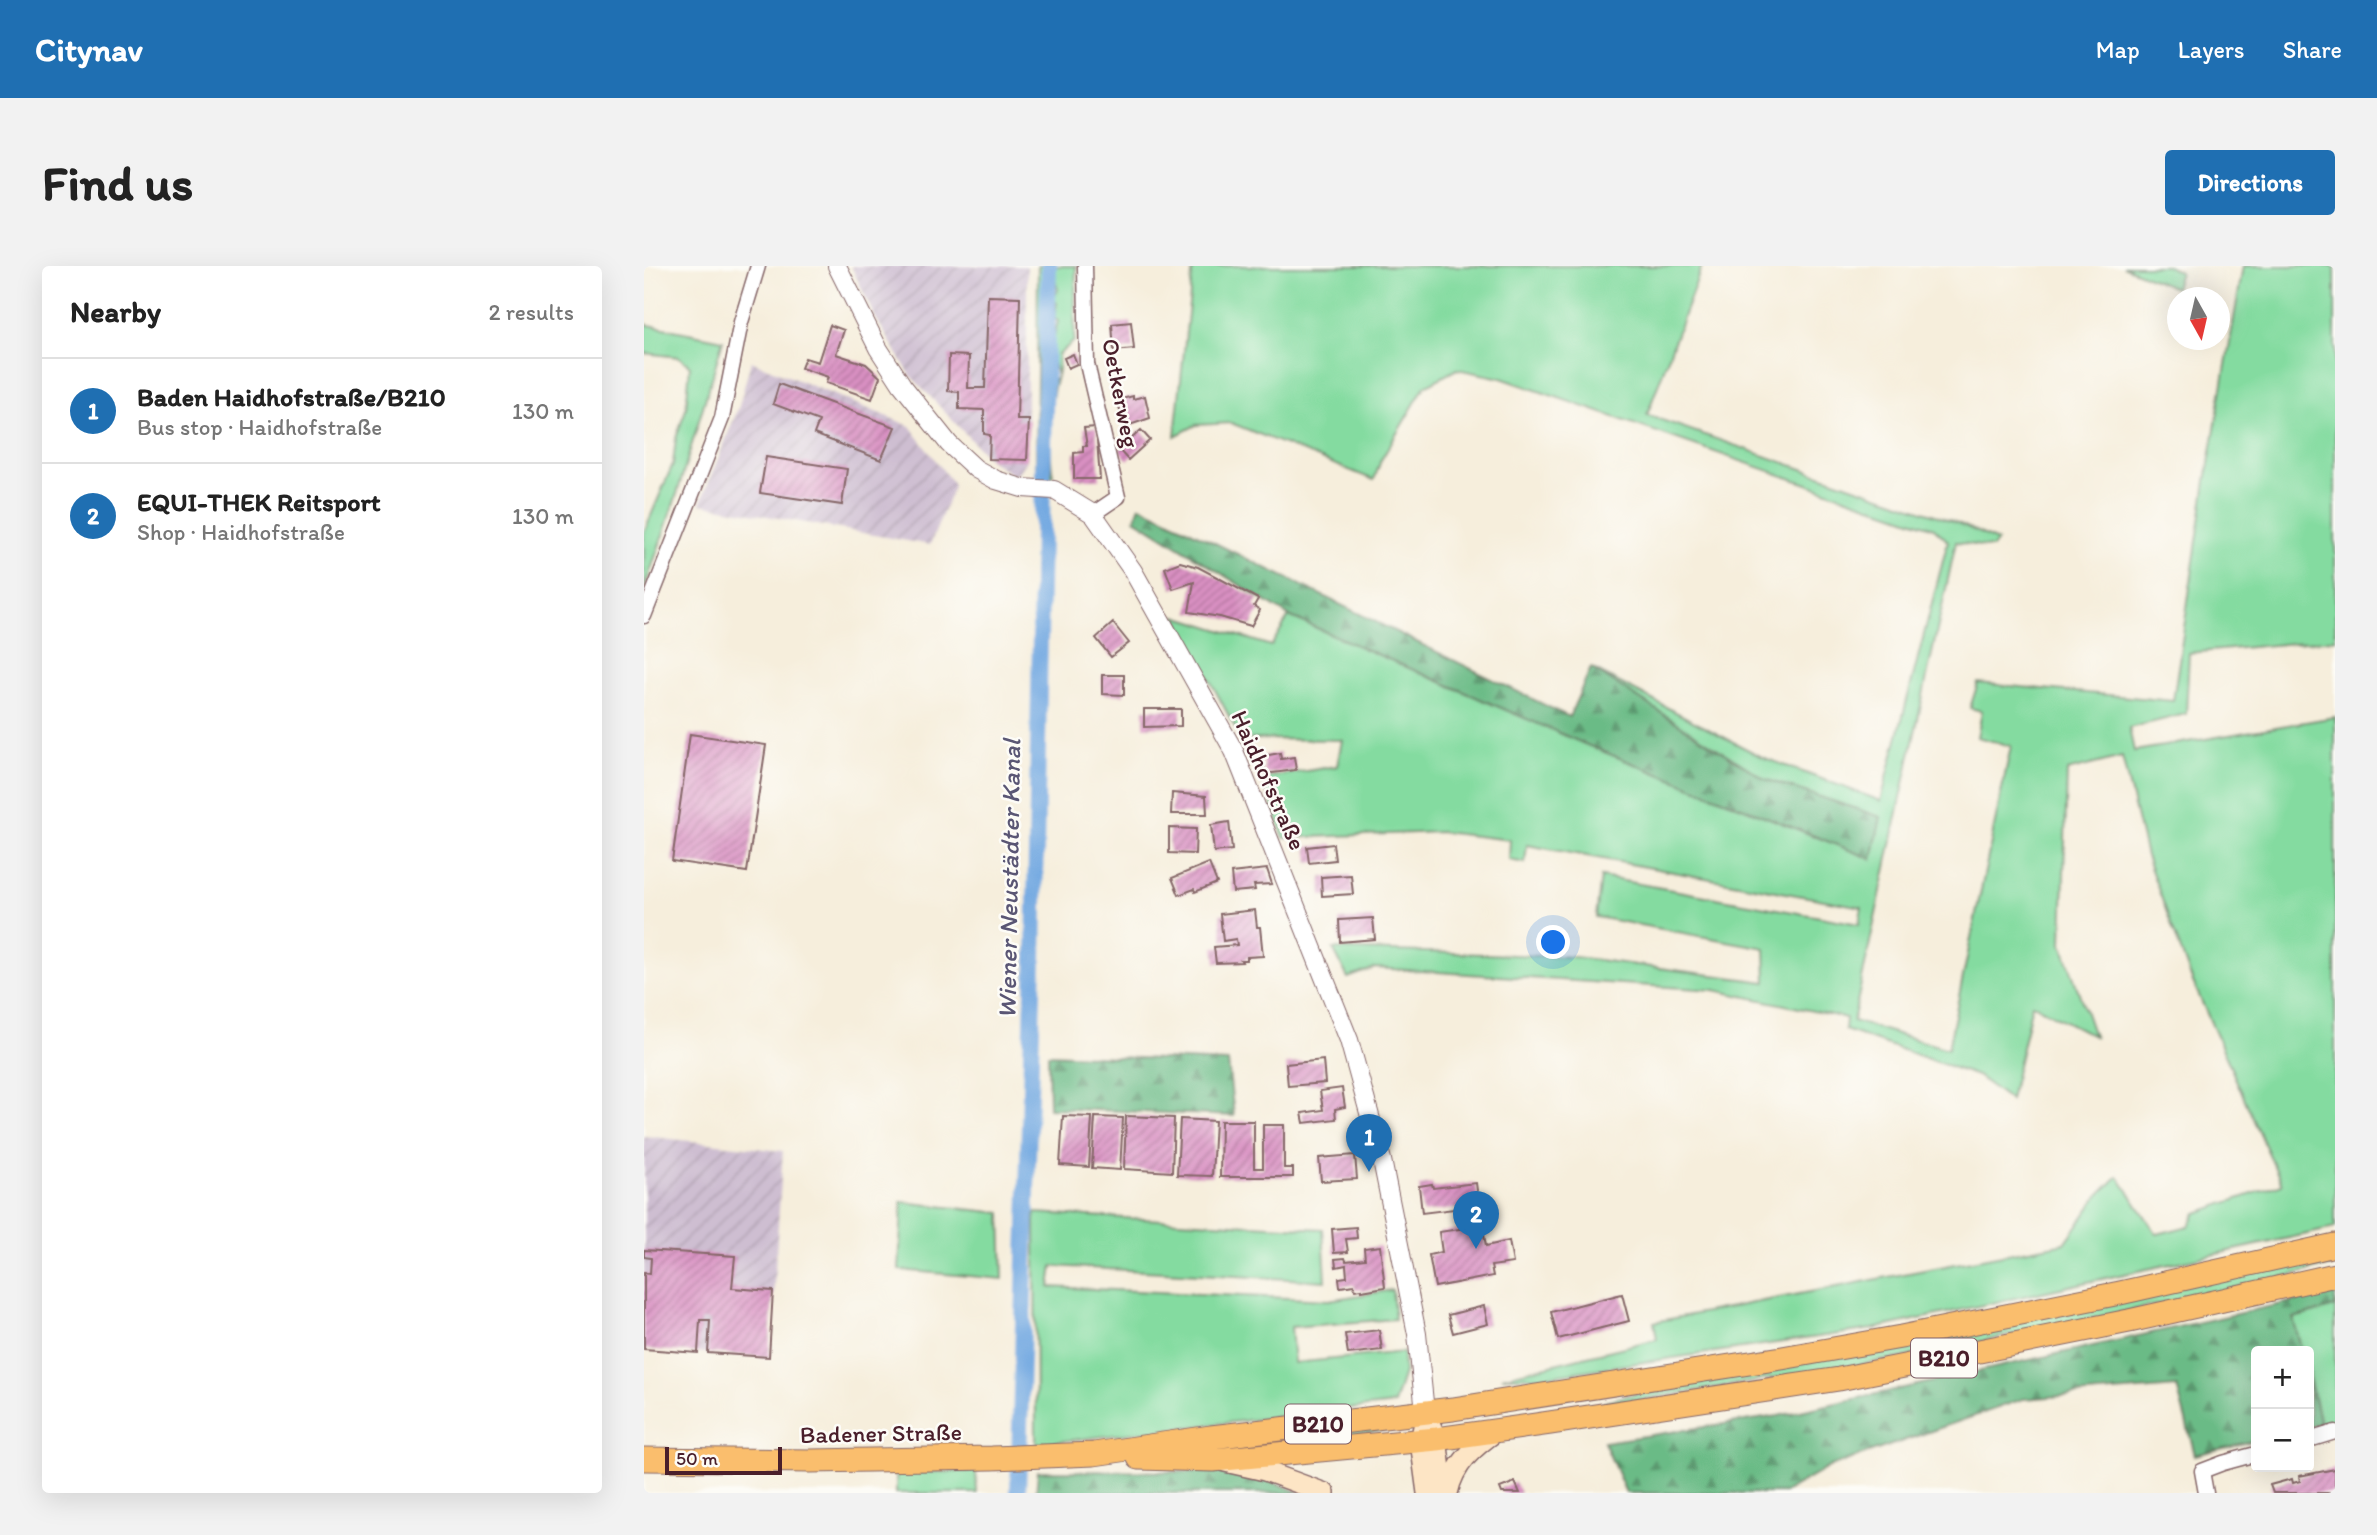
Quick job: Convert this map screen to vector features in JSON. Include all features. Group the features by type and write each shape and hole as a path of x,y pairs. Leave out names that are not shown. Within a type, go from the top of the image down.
{"main road":[{"name":"B210","path":"1094,1454 1211,1437 1425,1412 1694,1372 1901,1337 2120,1293 2335,1245"},
{"name":"B210","path":"1094,1454 1213,1460 1497,1431 1839,1379 2129,1321 2335,1275"},
{"name":"Haidhofstraße","path":"1425,1412 1429,1440 1446,1493"},
{"name":"Haidhofstraße","path":"1446,1493 1473,1448 1497,1431"},
{"name":"Haidhofstraße","path":"1427,1493 1429,1440"},
{"name":"Badener Straße","path":"644,1459 810,1461 1094,1454"},
{"path":"1213,1460 1265,1471 1325,1493"}],"street":[{"path":"644,616 722,418 741,322 758,266"},
{"name":"Haidhofstraße","path":"837,266 878,348 902,385 949,444 986,475 1022,488 1045,489 1093,514 1133,571 1234,751 1349,1040 1382,1160 1417,1334 1425,1412"},
{"name":"Oetkerweg","path":"1085,266 1087,364 1118,497 1093,514"},
{"path":"2314,1438 2335,1432"},
{"path":"2206,1493 2202,1471 2223,1462 2251,1455"}],"shaded area":[{"path":"851,266 1027,266 1027,460 1015,476 989,459 911,376 874,315"},
{"path":"751,361 910,426 954,485 930,545 700,504 739,406"},
{"path":"644,1136 783,1151 769,1357 644,1349"}],"green space":[{"path":"1038,266 1043,266 1047,275 1043,470 1046,469 1049,388 1057,375 1050,353 1058,321 1054,318 1057,303 1053,299 1058,290 1054,266 1076,266 1074,341 1058,355 1058,371 1052,396 1050,431 1053,476 1036,475"},
{"path":"1193,266 1702,266 1647,415 1958,523 1997,541 1992,548 1956,542 1853,1021 1948,1049 2011,746 1977,737 1982,711 1970,708 1978,683 2173,701 2206,481 2243,266 2335,266 2335,639 2189,653 2186,714 2129,728 2134,751 2335,717 2335,1228 1873,1329 1541,1377 1502,1377 1657,1339 1654,1322 2065,1243 2099,1195 2118,1176 2157,1234 2189,1226 2196,1213 2282,1184 2190,975 2146,856 2122,757 2067,771 2062,944 2094,1036 2032,1004 2010,1100 1977,1076 1845,1030 1846,1018 1714,990 1375,968 1348,978 1333,949 1575,957 1766,982 1765,948 1596,917 1601,877 1859,924 1862,907 1527,845 1525,863 1509,860 1510,840 1441,832 1284,838 1262,778 1337,766 1342,740 1241,739 1176,616 1271,646 1289,616 1587,745 1872,859 1880,817 1765,779 1591,668 1762,757 1881,801 1948,541 1934,528 1501,378 1457,369 1425,386 1381,460 1374,480 1231,423 1196,425 1175,436"},
{"path":"2123,266 2167,266 2180,272 2175,287"},
{"path":"644,324 723,340 677,494 644,590 644,532 673,464 676,438 686,409 690,366 679,357 644,353"},
{"path":"1140,506 1569,717 1591,668 1765,779 1881,817 1872,859 1587,745 1289,616 1135,519"},
{"path":"1048,1054 1228,1062 1234,1116 1049,1108"},
{"path":"902,1202 1001,1213 1003,1279 899,1270"},
{"path":"1035,1213 1323,1229 1326,1281 1053,1266 1050,1287 1329,1300 1392,1290 1395,1319 1291,1327 1294,1363 1403,1352 1404,1373 1394,1404 1036,1444"},
{"path":"2335,1255 2335,1265 1900,1358 1606,1405 1605,1401 1679,1384"},
{"path":"2335,1292 2335,1307 2293,1318 2301,1346 2251,1346 2251,1441 2195,1455 2177,1387 2023,1399 1831,1466 1784,1493 1626,1493 1604,1442 1778,1416"},
{"path":"2335,1307 2335,1420 2320,1424 2314,1399 2314,1346 2301,1346 2293,1318"},
{"path":"2314,1399 2320,1424 2314,1426"},
{"path":"1395,1425 1396,1428 1385,1430 1212,1449 1212,1446"},
{"path":"976,1471 977,1493 896,1493 896,1473"},
{"path":"1038,1471 1218,1472 1266,1479 1301,1493 1036,1493"}],"building":[{"path":"988,296 1020,297 1017,420 1029,420 1027,460 989,459 990,435 984,434 984,410 959,409 959,392 948,391 949,355 969,356 968,388 985,388"},
{"path":"1131,322 1134,349 1114,351 1112,324"},
{"path":"830,325 844,330 836,354 866,364 880,377 872,399 826,383 828,377 801,368 805,358 818,362"},
{"path":"1073,354 1077,364 1068,368 1064,358"},
{"path":"779,384 895,427 881,460 814,434 819,421 773,404"},
{"path":"1133,396 1133,399 1145,396 1150,418 1124,427 1124,410 1120,411 1118,400"},
{"path":"1096,427 1100,479 1074,479 1074,453 1083,452 1083,446 1087,446 1084,428"},
{"path":"1141,430 1150,440 1128,460 1119,450"},
{"path":"766,457 847,469 842,505 760,493"},
{"path":"1180,562 1198,567 1258,599 1254,606 1260,610 1251,626 1189,612 1194,582 1173,589 1165,568"},
{"path":"1113,623 1129,643 1111,657 1096,638"},
{"path":"1102,675 1124,675 1124,695 1102,694"},
{"path":"1144,709 1181,709 1181,726 1144,727"},
{"path":"690,734 766,745 747,872 672,861"},
{"path":"1280,753 1281,759 1294,757 1296,770 1265,774 1263,756"},
{"path":"1172,793 1206,796 1207,814 1171,814"},
{"path":"1229,822 1232,850 1214,852 1211,825"},
{"path":"1169,828 1196,829 1195,854 1169,853"},
{"path":"1333,844 1335,860 1309,863 1307,847"},
{"path":"1209,863 1217,883 1179,895 1172,878"},
{"path":"1267,869 1272,884 1254,885 1255,890 1233,892 1231,873"},
{"path":"1351,875 1353,894 1322,896 1321,877"},
{"path":"1255,910 1263,956 1247,957 1247,960 1241,960 1242,962 1216,963 1214,947 1237,945 1236,939 1223,941 1220,914"},
{"path":"1373,918 1375,939 1340,942 1339,920"},
{"path":"1323,1060 1325,1083 1288,1086 1286,1064"},
{"path":"1342,1088 1345,1107 1335,1109 1336,1119 1304,1123 1302,1113 1323,1110 1320,1091"},
{"path":"1063,1116 1092,1117 1089,1167 1060,1165"},
{"path":"1126,1116 1174,1118 1172,1172 1124,1169"},
{"path":"1095,1117 1123,1118 1120,1170 1092,1168"},
{"path":"1180,1119 1215,1121 1212,1176 1177,1175"},
{"path":"1221,1121 1254,1121 1254,1168 1263,1168 1263,1125 1284,1125 1284,1168 1293,1168 1293,1177 1220,1177"},
{"path":"1355,1155 1357,1179 1321,1181 1319,1158"},
{"path":"1476,1183 1479,1206 1422,1213 1419,1186 1432,1184 1433,1188"},
{"path":"1481,1218 1486,1246 1509,1241 1513,1263 1491,1266 1493,1276 1435,1287 1429,1255 1442,1252 1439,1232 1460,1229 1459,1222"},
{"path":"1356,1227 1357,1238 1346,1239 1348,1252 1334,1253 1332,1229"},
{"path":"1380,1246 1385,1287 1362,1291 1355,1290 1354,1285 1340,1287 1339,1278 1347,1277 1346,1265 1336,1267 1335,1259 1365,1259 1364,1248"},
{"path":"644,1250 735,1256 732,1288 773,1291 769,1357 708,1353 710,1320 700,1320 698,1353 644,1349 644,1273 650,1274 651,1258 644,1257"},
{"path":"1622,1294 1629,1321 1558,1339 1551,1312"},
{"path":"1484,1306 1488,1324 1453,1333 1448,1315"},
{"path":"1379,1330 1382,1350 1348,1354 1345,1334"},
{"path":"2335,1469 2335,1493 2273,1493 2270,1485 2292,1479 2293,1483 2300,1481 2299,1476"},
{"path":"1515,1482 1520,1493 1502,1493 1500,1488"}],"waterway":[{"name":"Wiener Neustädter Kanal","path":"1018,1493 1034,960 1049,266"}],"place":[{"name":"Baden Haidhofstraße/B210","path":"1369,1172"},
{"name":"EQUI-THEK Reitsport","path":"1476,1249"}]}
